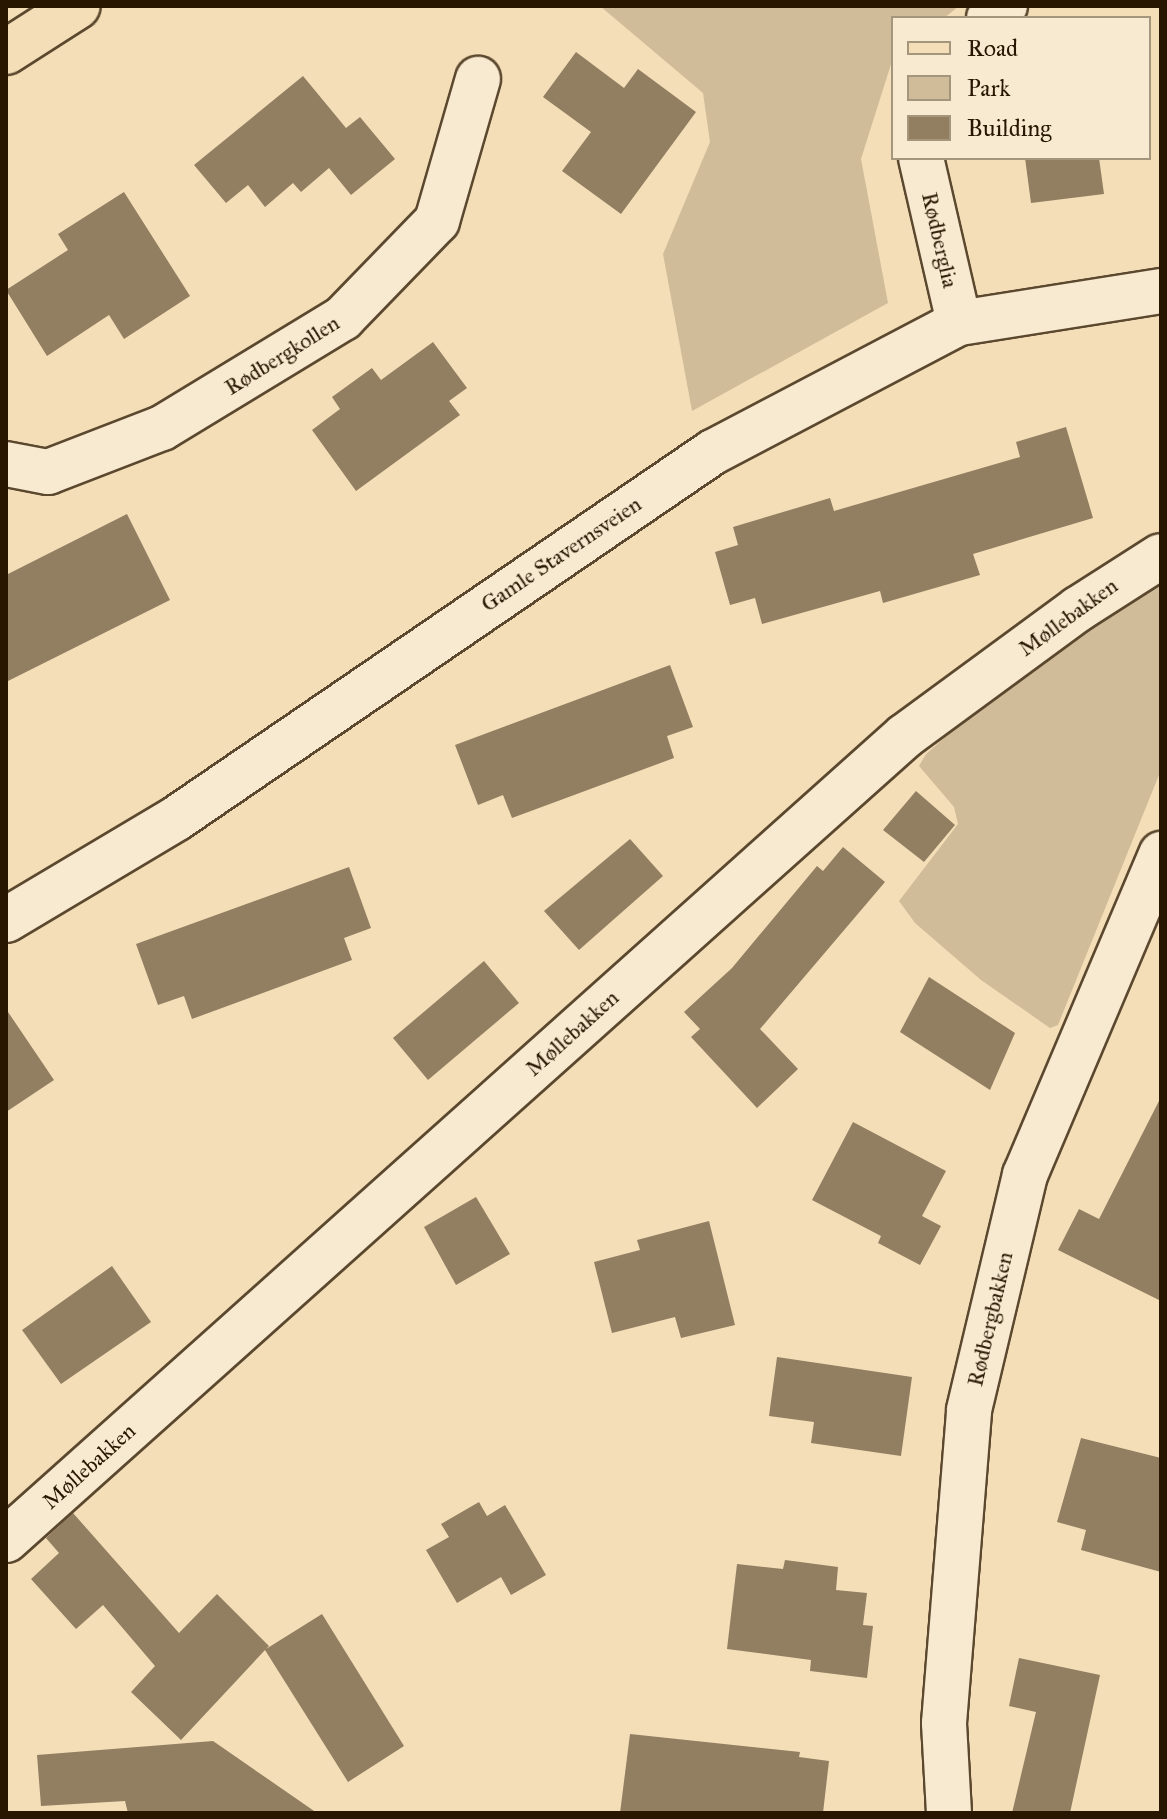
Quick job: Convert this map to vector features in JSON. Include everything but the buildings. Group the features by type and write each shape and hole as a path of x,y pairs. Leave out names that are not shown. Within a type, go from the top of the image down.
{"main road":[{"path":"6,52 78,6"}],"street":[{"name":"Rødbergkollen","path":"6,464 48,472 162,428 343,318 437,221 478,79"},
{"name":"Rødberglia","path":"921,160 959,323"},
{"name":"Gamle Stavernsveien","path":"6,920 177,818 713,452 959,323 1161,291"},
{"name":"Møllebakken","path":"6,1540 905,736 1103,592 1161,556"},
{"name":"Rødbergbakken","path":"949,1813 944,1723 969,1410 1025,1175 1161,854"}],"green space":[{"path":"600,6 959,6 946,16 891,16 891,64 861,159 888,303 692,411 663,254 710,142 703,93"},
{"path":"1161,578 1161,770 1058,1025 1050,1028 981,980 915,923 899,901 958,824 954,807 919,766 926,754 989,699 1131,594"}]}
